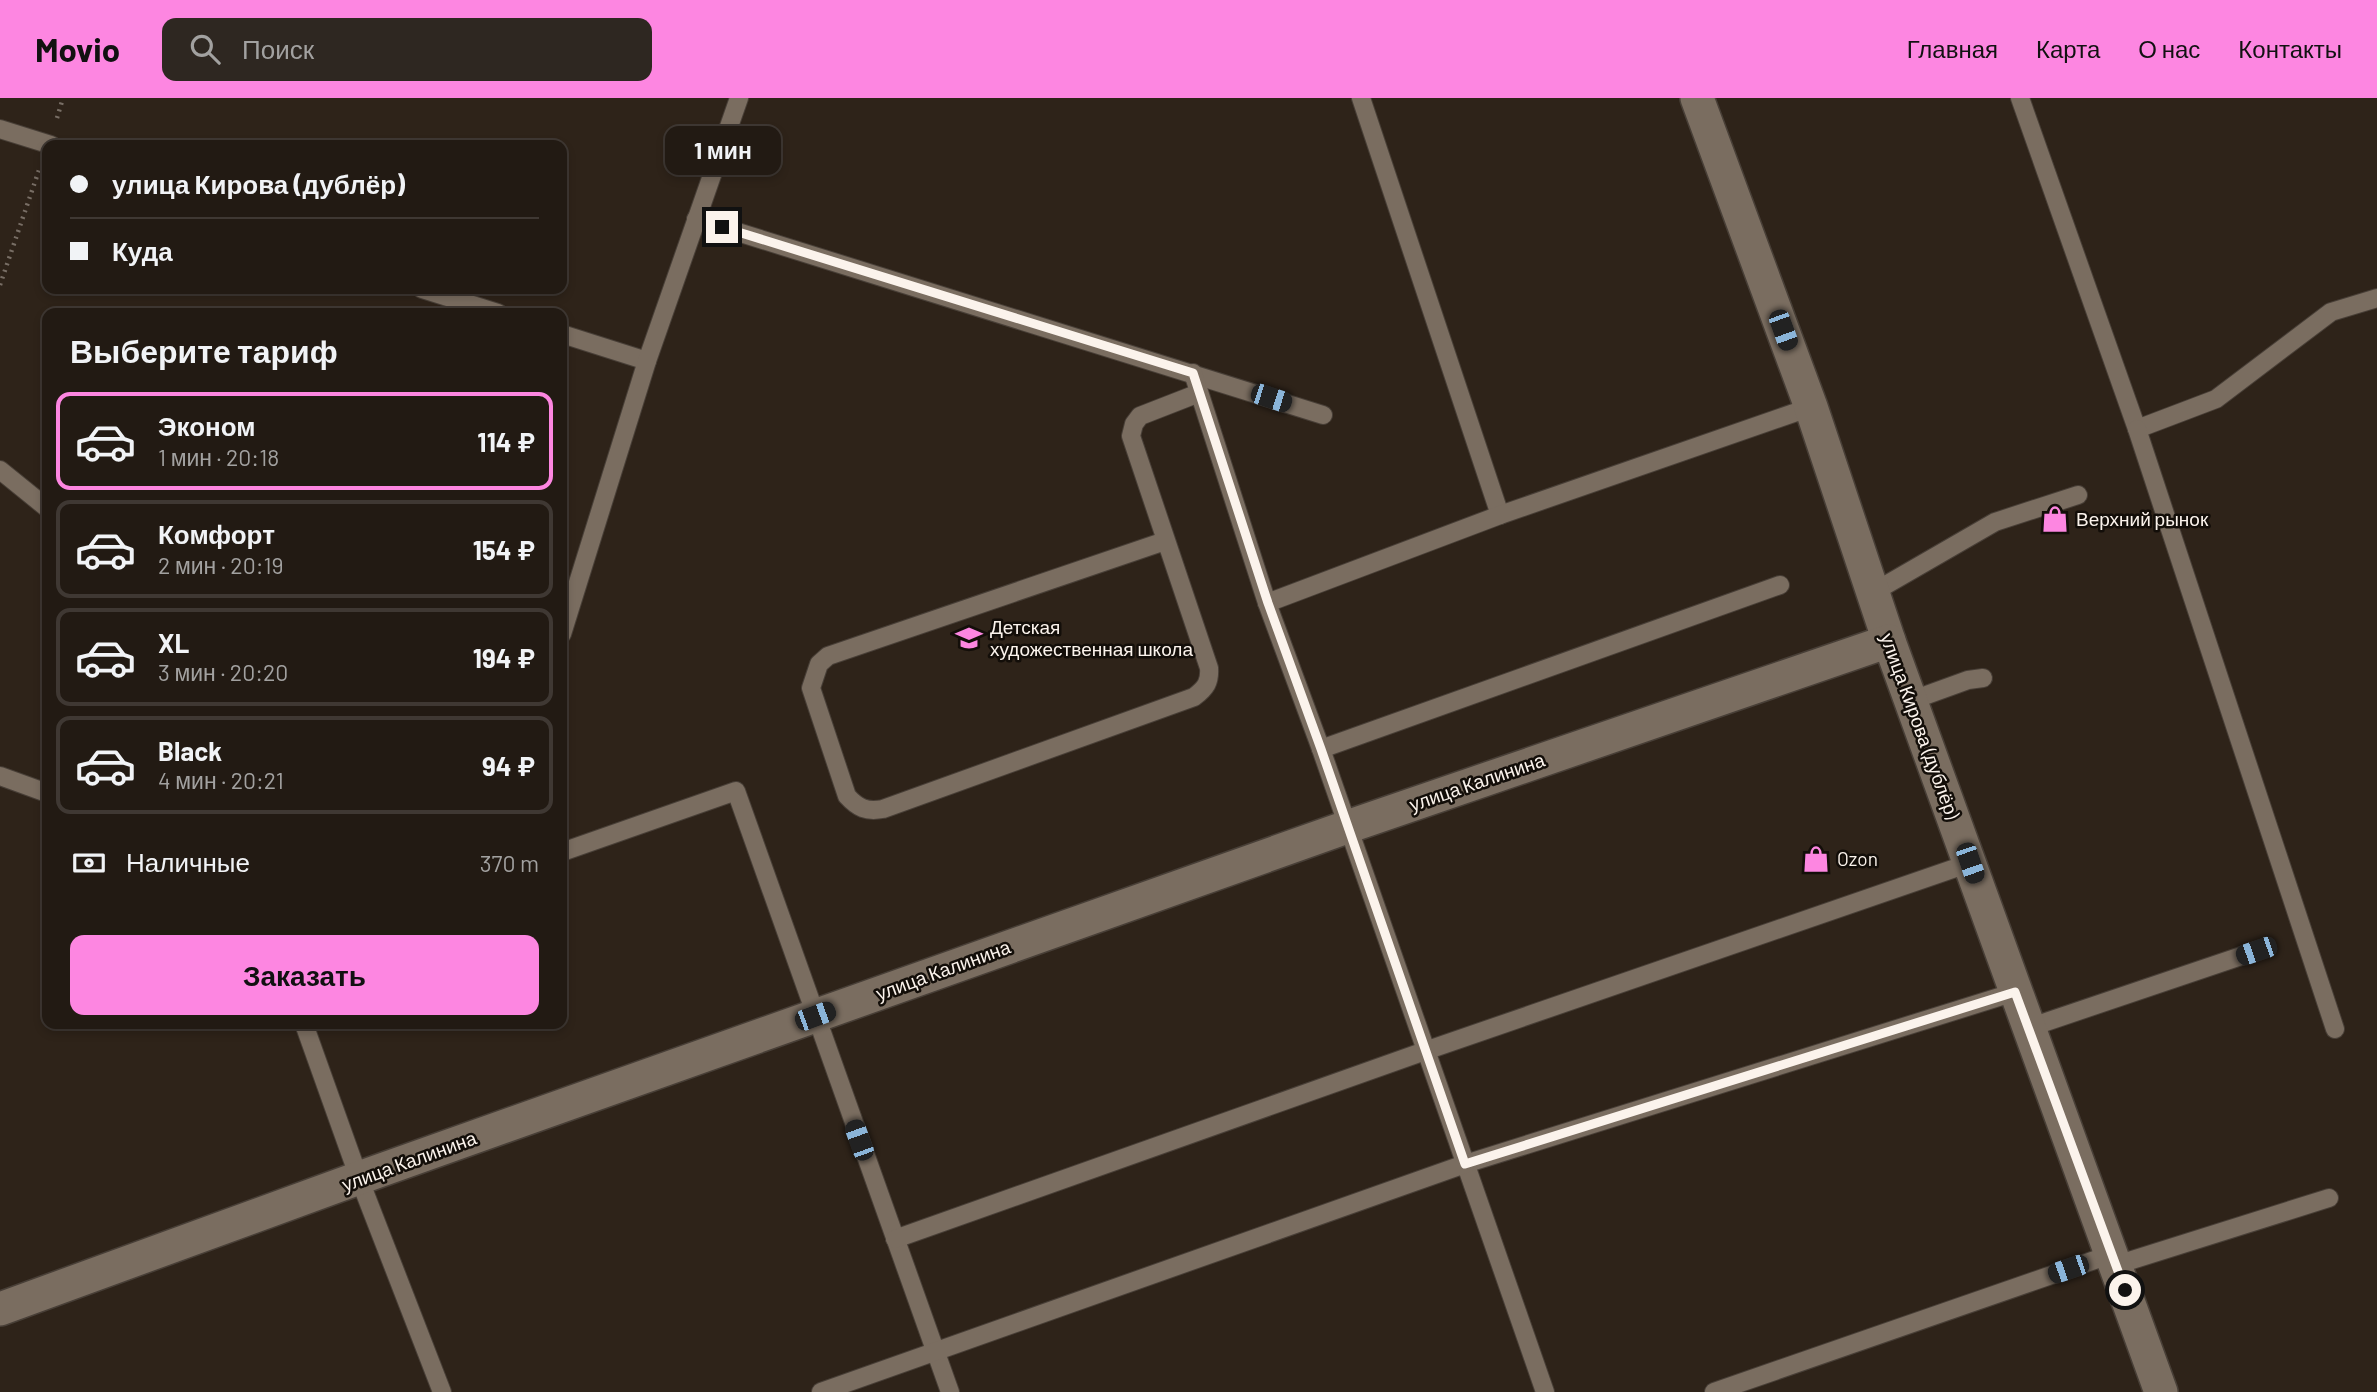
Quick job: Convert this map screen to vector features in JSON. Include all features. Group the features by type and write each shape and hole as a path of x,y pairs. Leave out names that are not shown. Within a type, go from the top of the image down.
{"street":[{"name":"улица Кирова (дублёр)","path":"1698,98 1811,407 1910,701 2161,1392"},
{"name":"улица Калинина","path":"0,1309 359,1178 1347,827 1889,641"}],"lane":[{"path":"567,618 647,361 739,98"},
{"path":"1360,98 1500,515"},
{"path":"2020,98 2137,429 2335,1029"},
{"path":"0,129 42,150"},
{"path":"696,219 1323,415"},
{"path":"438,294 482,308"},
{"path":"2137,429 2216,399 2332,312 2377,298"},
{"path":"567,336 647,361"},
{"path":"1193,373 1268,603 1545,1392"},
{"path":"1165,541 828,656 819,664 811,688 847,796 857,806 869,811 883,809 1194,697 1205,689 1210,679 1209,668 1131,436 1134,424 1140,416 1199,393"},
{"path":"1268,603 1500,515 1811,407"},
{"path":"0,470 42,504"},
{"path":"1872,593 1995,522 2078,495"},
{"path":"1321,749 1780,585"},
{"path":"1910,701 1968,680 1983,678"},
{"path":"0,776 42,791"},
{"path":"567,850 736,791 950,1392"},
{"path":"895,1239 1425,1051 1970,863"},
{"path":"2028,1028 2256,951"},
{"path":"821,1392 1465,1164 2015,992"},
{"path":"306,1029 359,1178 442,1392"},
{"path":"1714,1392 2114,1259 2329,1198"}],"path":[{"path":"0,285 42,166"}],"place":[{"name":"Верхний рынок","path":"2055,519"},
{"name":"Детская художественная школа","path":"969,638"},
{"name":"Ozon","path":"1816,859"}],"route":[{"path":"722,227 1193,373 1268,603 1465,1164 2015,992 2125,1290"}]}
